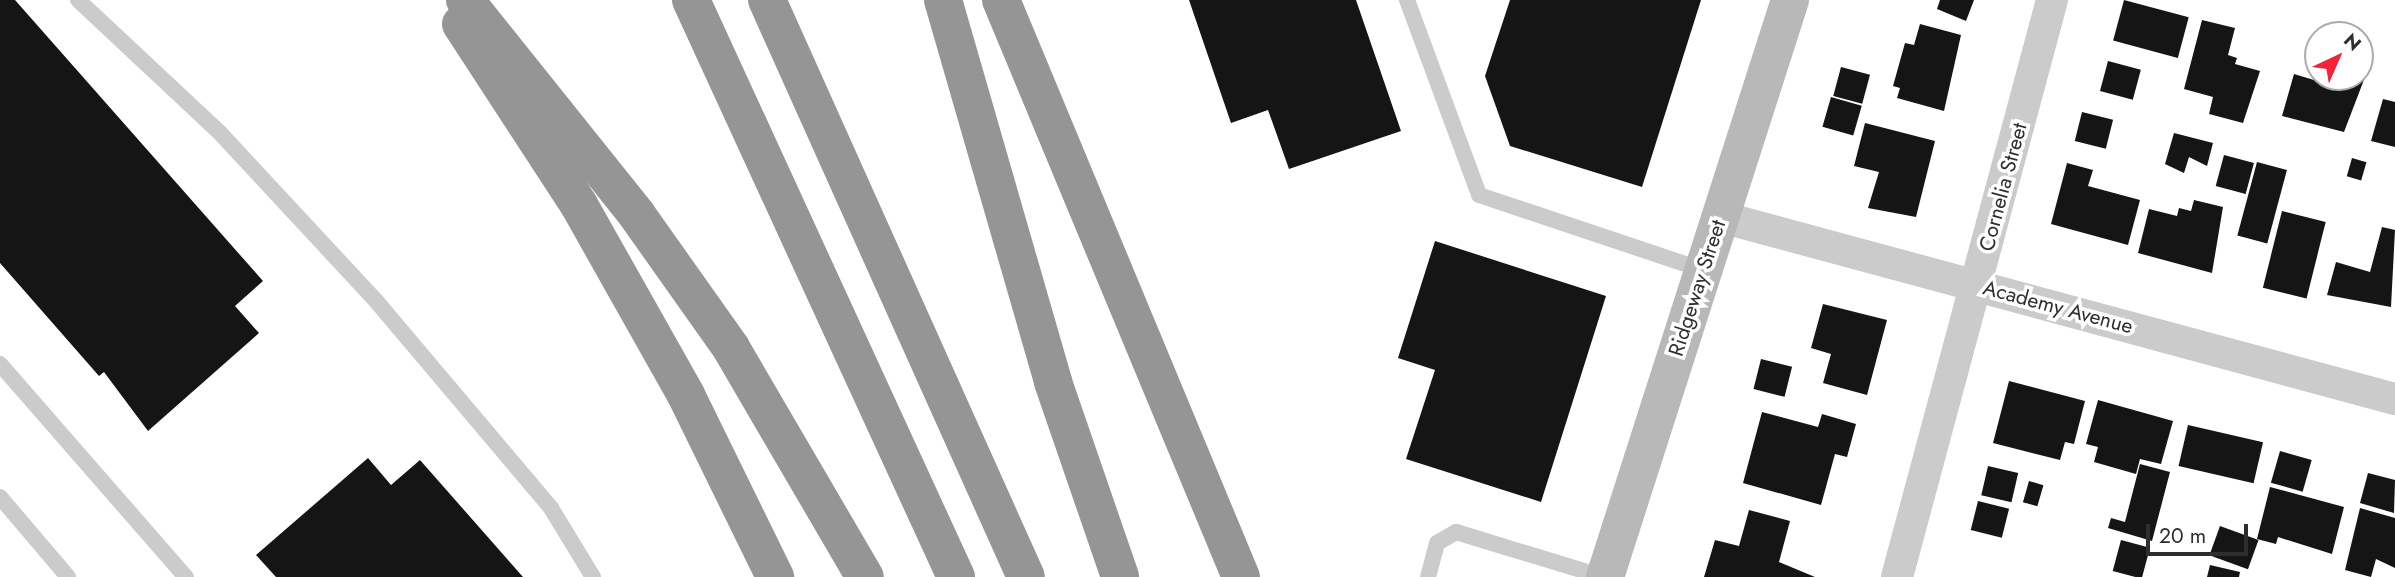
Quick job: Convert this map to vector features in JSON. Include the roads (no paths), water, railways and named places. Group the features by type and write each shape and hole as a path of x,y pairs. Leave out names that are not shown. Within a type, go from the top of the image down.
{"highway":[{"path":"449,0 579,205 666,359 775,577"},
{"path":"466,0 629,204 731,348 865,577"},
{"path":"691,0 956,577"},
{"path":"767,0 1026,577"},
{"path":"943,0 1053,382 1120,577"},
{"path":"1001,0 1241,577"}],"street":[{"name":"Ridgeway Street","path":"1604,577 1790,0"},
{"name":"Cornelia Street","path":"1897,577 2052,0"},
{"name":"Academy Avenue","path":"1721,217 2395,399"}],"lane":[{"path":"78,0 221,134 377,302 551,508 593,577"},
{"path":"1407,0 1479,195 1703,270"},
{"path":"0,364 186,577"},
{"path":"0,497 68,577"},
{"path":"1427,577 1437,543 1456,532 1604,577"}]}
